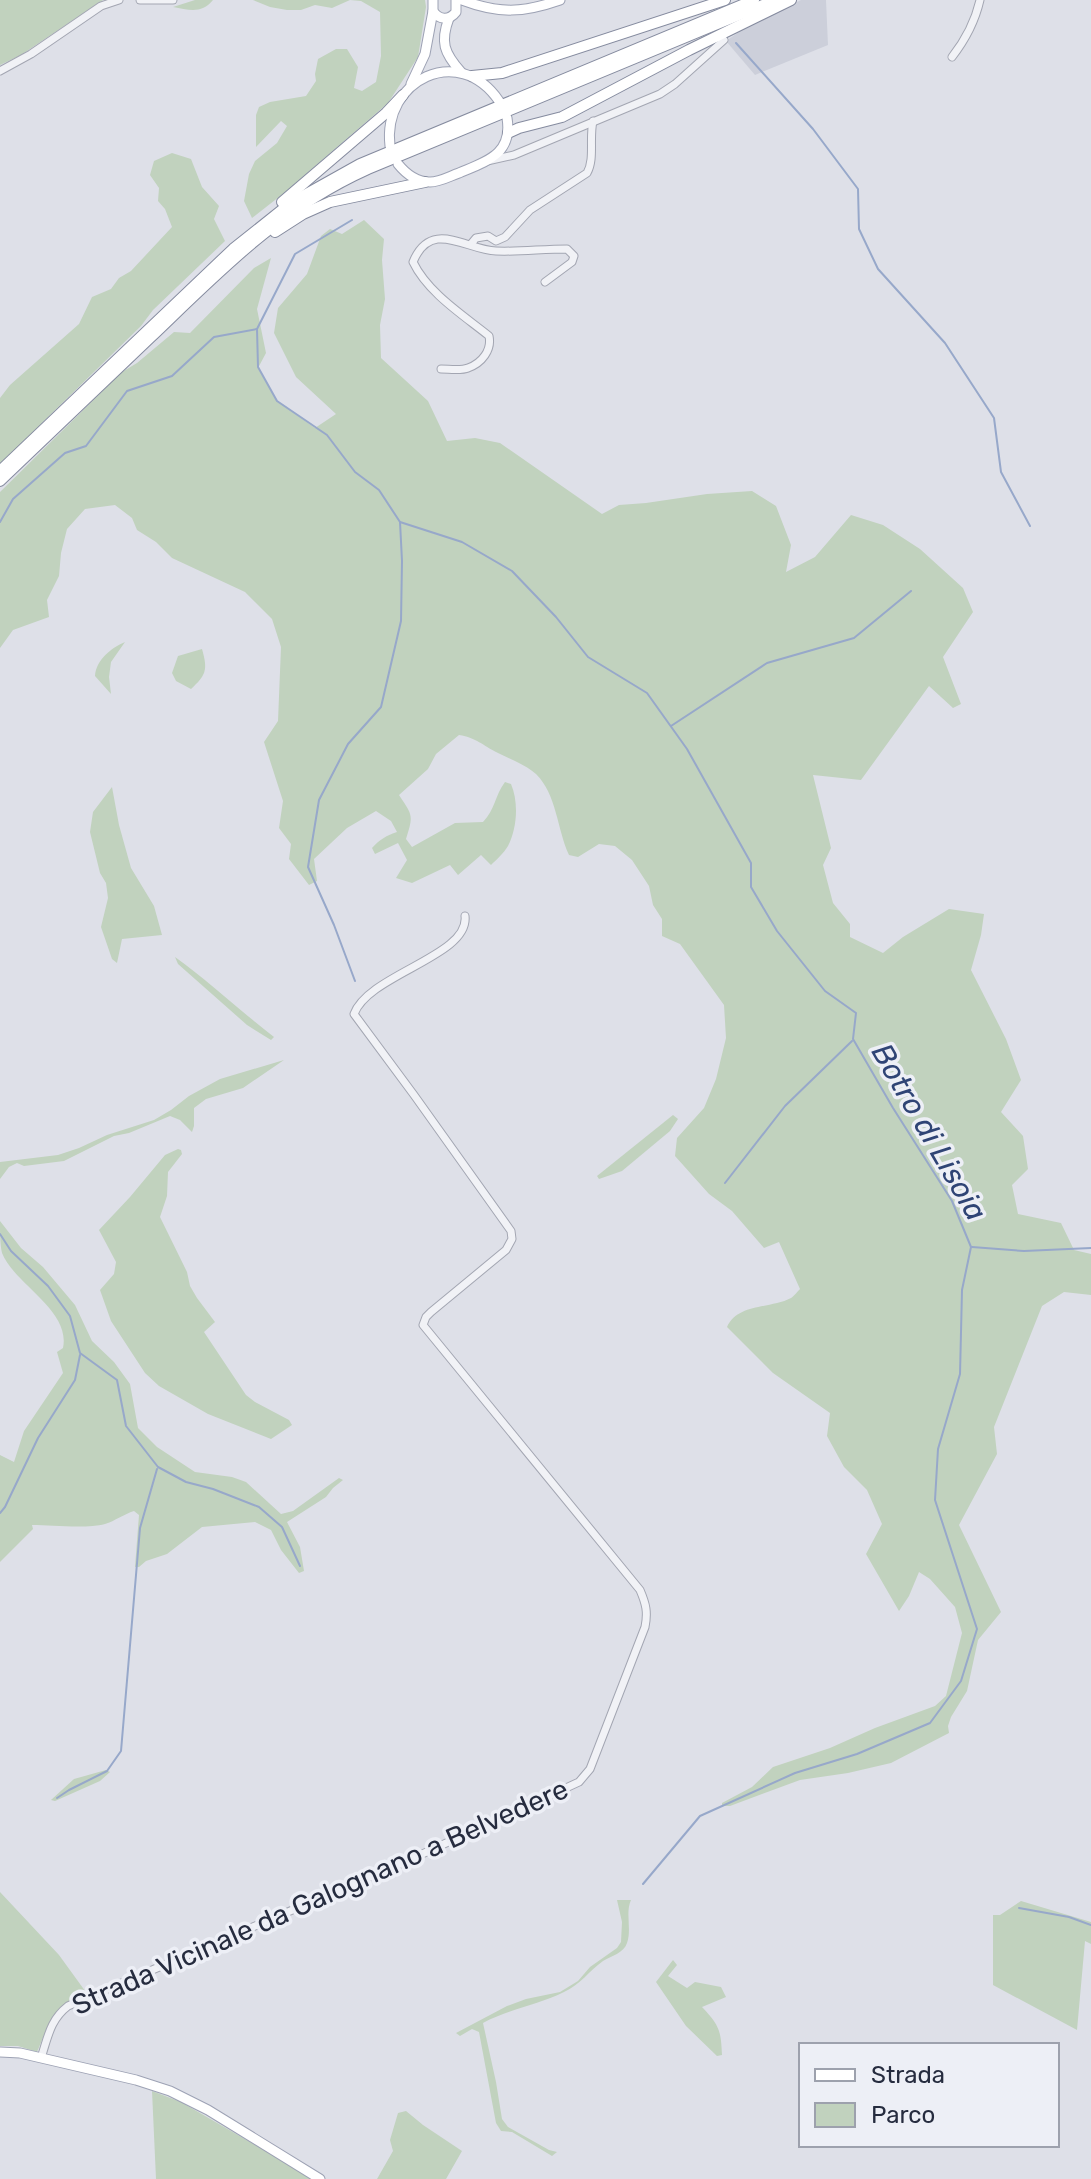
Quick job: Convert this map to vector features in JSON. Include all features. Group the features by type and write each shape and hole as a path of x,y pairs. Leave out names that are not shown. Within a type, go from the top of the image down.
{"highway":[{"path":"467,74 502,73 725,0"},
{"path":"0,471 244,240 281,209 319,185 360,164 754,0"},
{"path":"0,481 252,243 293,210 330,187 775,0"},
{"path":"507,137 519,128 562,117 791,0"},
{"path":"147,329 155,315 234,241 386,113 406,92"},
{"path":"126,361 144,352 241,259 291,221 315,208 342,199 425,182"}],"main road":[{"path":"390,146 391,118 425,54 433,0"},
{"path":"499,101 487,86 451,61 444,45 444,34 459,0 502,11 519,11 560,0"},
{"path":"433,11 438,17 451,17 466,9 482,7"},
{"path":"406,92 431,74 445,71 467,74"},
{"path":"398,164 411,177 425,182 441,180 498,153 507,137 507,118"},
{"path":"0,2052 20,2053 170,2091 208,2110 320,2179"}],"street":[{"path":"0,71 31,54 101,6 119,0"},
{"path":"140,0 173,0"},
{"path":"952,57 972,26 980,0"},
{"path":"486,161 505,158 669,89 724,40"},
{"path":"471,244 476,238 488,236 496,241 505,237 530,210 587,173 592,164 590,136 593,121"},
{"path":"507,137 512,151 520,152"},
{"path":"441,369 468,368 486,354 491,345 489,336 433,290 418,273 413,262 417,252 429,242 446,239 494,252 567,249 574,256 572,262 545,282"},
{"name":"Strada Vicinale da Galognano a Belvedere","path":"41,2058 52,2024 68,2006 420,1855 579,1782 590,1769 645,1627 647,1605 640,1590 423,1325 426,1317 506,1250 512,1239 511,1231 354,1014 358,1004 381,985 447,947 466,925 465,916"}],"shaded area":[{"path":"801,0 826,0 828,45 755,75 726,41 749,25"}],"green space":[{"path":"0,0 103,0 21,55 0,65"},
{"path":"195,0 213,0 200,9 173,7"},
{"path":"253,0 350,0 332,8 315,5 301,10 287,10"},
{"path":"350,0 425,0 418,57 388,103 252,218 244,201 249,174 255,161 277,143 287,126 281,121 256,147 259,107 306,96 316,81 318,59 336,49 347,49 358,67 354,88 362,91 376,82 381,56 380,12 361,1"},
{"path":"172,153 191,159 202,187 219,206 214,219 225,241 0,464 0,398 10,385 79,324 92,297 111,289 172,227 158,201 159,188 150,175 154,161"},
{"path":"364,220 384,239 385,299 380,325 381,358 428,401 447,441 475,438 500,443 602,514 619,505 752,491 776,506 791,545 786,572 815,557 851,515 883,525 920,549 963,588 973,612 943,657 961,704 953,708 929,686 861,780 813,775 831,848 823,865 833,903 850,924 850,937 883,953 949,909 984,914 971,970 1006,1039 1021,1080 1001,1112 1023,1136 1028,1169 1012,1185 1018,1214 1061,1223 1074,1250 1091,1254 1091,1295 1064,1292 1042,1306 994,1427 997,1454 959,1525 1001,1612 978,1640 967,1691 951,1717 949,1733 891,1763 800,1780 730,1806 722,1806 722,1803 752,1787 773,1767 935,1706 946,1696 962,1633 955,1607 930,1579 919,1572 899,1611 866,1554 882,1524 867,1490 844,1467 827,1436 830,1413 773,1373 727,1327 739,1314 783,1301 800,1289 779,1242 764,1248 732,1211 709,1194 675,1156 677,1138 704,1108 716,1079 726,1038 724,1005 680,944 662,936 662,919 653,905 649,886 632,860 615,846 599,844 578,857 569,855 553,802 536,774 475,740 459,735 436,754 428,769 399,795 410,815 406,839 412,847 455,823 483,822 505,782 511,784 514,791 516,815 511,839 498,859 491,865 481,855 458,875 450,865 412,883 396,878 407,860 398,843 375,854 372,848 375,845 397,832 391,821 376,811 347,828 314,859 317,881 309,885 289,859 291,844 279,828 283,801 264,742 278,721 281,647 272,619 245,592 172,558 156,542 137,530 132,518 115,505 85,509 67,529 59,576 47,600 49,617 13,630 0,648 0,492 122,372 174,332 190,333 254,268 271,258 257,309 266,353 258,368 277,401 315,428 336,414 296,377 274,333 278,308 307,274 321,236 330,229 342,234"},
{"path":"125,642 111,662 111,694 95,676 96,670 105,655"},
{"path":"202,649 204,672 191,689 176,681 172,673 178,656"},
{"path":"112,787 131,868 154,906 162,935 122,939 117,963 112,959 101,927 108,898 90,832 93,812"},
{"path":"175,957 274,1037 271,1040 247,1025 178,964"},
{"path":"284,1060 243,1088 206,1099 194,1108 192,1132 180,1120 170,1116 114,1136 64,1161 24,1166 17,1163 9,1167 0,1179 0,1162 58,1155 79,1148 154,1120 220,1079"},
{"path":"673,1115 678,1119 670,1131 622,1171 599,1179 597,1176"},
{"path":"178,1149 182,1154 168,1172 167,1196 160,1217 187,1272 190,1286 215,1322 204,1332 246,1395 289,1420 292,1425 271,1439 208,1414 159,1386 145,1373 111,1321 100,1290 114,1274 116,1262 99,1230 165,1155"},
{"path":"0,1221 75,1305 92,1341 114,1362 130,1384 138,1428 157,1447 195,1472 246,1482 281,1514 293,1511 339,1478 343,1480 326,1497 287,1522 300,1547 304,1571 299,1573 281,1550 271,1530 255,1522 202,1527 167,1554 135,1567 139,1515 134,1511 97,1525 32,1525 33,1529 0,1562 0,1455 14,1462 24,1431 63,1373 57,1352 63,1348 63,1334 59,1321 50,1309 8,1264 2,1253"},
{"path":"106,1770 110,1772 100,1781 51,1800 74,1779"},
{"path":"0,1892 59,1955 88,1995 67,2005 54,2016 37,2052 18,2046 0,2046"},
{"path":"617,1900 631,1900 628,1938 623,1949 603,1961 570,1989 483,2023 502,2119 508,2127 557,2152 552,2156 512,2132 501,2131 496,2123 479,2032 472,2029 460,2036 456,2033 507,2006 560,1992 578,1981 621,1942 622,1922"},
{"path":"1021,1901 1091,1922 1091,1944 1085,1941 1077,2030 993,1985 993,1915 1000,1915"},
{"path":"673,1960 677,1965 668,1976 687,1988 695,1982 721,1987 726,1997 702,2007 718,2028 722,2055 717,2056 686,2026 656,1982"},
{"path":"152,2091 181,2102 314,2179 156,2179"},
{"path":"406,2111 462,2151 446,2179 377,2179 393,2151 390,2140 398,2113"}],"waterway":[{"path":"736,43 813,129 858,189 859,229 878,269 945,343 994,418 1001,472 1030,526"},
{"name":"Botro di Lisoia","path":"352,220 295,254 257,329 258,367 277,401 327,435 355,472 379,490 400,522 462,542 512,571 556,617 588,657 647,693 687,749 751,863 751,887 777,931 825,991 856,1013 853,1039 952,1201 971,1247 962,1290 960,1374 938,1449 935,1500 977,1629 961,1681 930,1723 857,1754 795,1773 700,1816 643,1884"},
{"path":"0,522 13,499 65,453 86,446 127,391 172,376 214,337 257,329"},
{"path":"355,981 308,867 319,800 348,744 381,707 401,621 400,522"},
{"path":"671,726 767,663 854,638 911,591"},
{"path":"725,1183 785,1106 852,1041"},
{"path":"0,1234 11,1251 48,1286 70,1316 80,1353 117,1380 126,1426 158,1467 186,1482 259,1507 282,1527 300,1566"},
{"path":"972,1247 1024,1251 1091,1248"},
{"path":"0,1513 38,1438 75,1380 80,1355"},
{"path":"57,1798 107,1771 121,1751 140,1528 157,1469"},
{"path":"1019,1908 1069,1917 1091,1925"}]}
